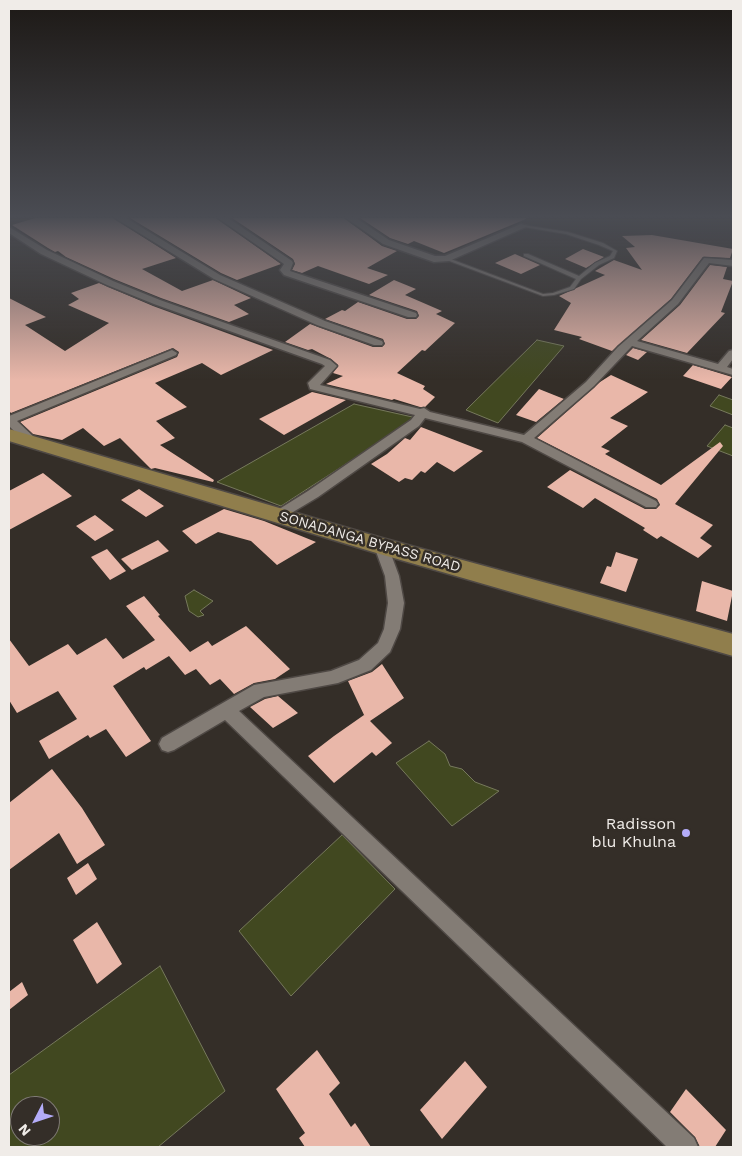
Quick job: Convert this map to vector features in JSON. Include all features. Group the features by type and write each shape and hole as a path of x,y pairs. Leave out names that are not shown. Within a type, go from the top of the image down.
{"main road":[{"name":"SONADANGA BYPASS ROAD","path":"9,435 380,546 733,645"}],"street":[{"path":"86,272 157,302 332,366 314,383 314,386 526,439 651,504"},
{"path":"209,272 267,300 378,344"},
{"path":"286,272 412,315"},
{"path":"526,439 590,384 630,342 675,302 698,272"},
{"path":"630,342 733,372"},
{"path":"33,443 9,420 172,353"},
{"path":"720,368 733,353"},
{"path":"278,516 415,423 424,412"},
{"path":"168,744 260,690 332,678 365,665 384,647 392,629 396,602 392,576 380,546"},
{"path":"226,710 686,1147"}],"lane":[{"path":"481,272 543,295 572,288 579,278 587,272"},
{"path":"565,272 579,278"}],"shaded area":[{"path":"537,340 564,346 498,423 466,410"},
{"path":"719,395 733,400 733,415 710,406"},
{"path":"354,404 417,418 281,506 217,482"},
{"path":"725,425 733,428 733,456 707,446"},
{"path":"194,590 213,601 200,611 204,615 198,617 189,611 185,596"},
{"path":"429,741 445,754 450,766 462,769 475,782 499,791 452,826 396,763"},
{"path":"342,835 395,889 291,996 239,931"},
{"path":"160,966 225,1091 158,1147 9,1147 9,1075"}],"building":[{"path":"99,272 147,272 182,291 213,280 251,298 234,305 249,314 229,322"},
{"path":"219,272 259,272 237,280"},
{"path":"335,272 379,272 388,275 369,284"},
{"path":"597,272 692,272 671,299 612,351 579,339 582,337 554,330 571,303 559,296 605,275"},
{"path":"705,272 725,272 723,279 733,281 721,312 725,313 687,353 641,340 680,305"},
{"path":"394,280 416,289 405,295 442,311 436,314 455,323 425,351 422,350 397,373 425,386 423,389 435,397 425,407 326,384 343,376 333,373 338,365 312,349 308,350 285,342 310,324 373,347 382,347 385,344 383,339 325,319 342,310 345,311 358,302 407,319 416,319 419,316 417,311 369,295"},
{"path":"99,283 153,306 273,350 221,375 202,363 155,383 187,407 156,421 175,438 160,445 214,480 213,482 155,468 151,469 120,438 104,446 83,428 62,440 33,434 20,422 177,357 179,352 173,348 11,413 9,411 9,298 46,317 25,325 65,351 109,323 68,305 79,299 71,293"},
{"path":"633,348 647,352 638,360 626,355"},
{"path":"693,365 732,377 721,389 683,376"},
{"path":"611,375 648,392 610,418 628,426 601,447 610,451 605,454 661,485 720,442 723,446 675,504 713,525 700,538 712,546 698,558 661,536 657,539 643,530 645,528 595,498 583,508 547,487 570,470 645,509 656,509 660,505 657,499 537,438 600,382"},
{"path":"539,389 564,399 536,422 516,415"},
{"path":"312,392 346,400 284,435 259,419"},
{"path":"421,427 483,451 454,472 437,462 425,473 421,471 412,480 405,478 399,482 371,464 387,454 405,438 410,440"},
{"path":"43,473 72,496 9,530 9,491"},
{"path":"139,489 164,506 146,517 121,500"},
{"path":"224,509 264,521 316,542 277,565 251,541 218,532 196,544 182,531"},
{"path":"95,515 114,530 95,541 76,526"},
{"path":"158,540 169,551 132,570 121,559"},
{"path":"107,549 126,571 110,580 91,557"},
{"path":"616,552 638,559 626,592 600,583 607,566 611,567"},
{"path":"702,581 733,591 727,621 696,611"},
{"path":"144,596 160,615 158,616 190,652 208,641 212,646 246,626 290,669 275,679 254,683 234,694 220,679 210,685 196,669 185,675 169,656 146,670 144,667 113,686 151,741 126,757 106,729 90,738 88,735 49,759 39,741 77,719 58,691 17,713 9,700 9,639 29,666 68,644 77,655 106,638 123,659 155,640 126,606"},
{"path":"382,664 404,698 370,721 392,743 376,756 372,752 334,783 308,756 364,715 365,717 348,681 372,672"},
{"path":"278,696 298,713 273,728 250,707 265,699"},
{"path":"52,769 82,808 105,845 77,864 59,833 9,870 9,803"},
{"path":"88,863 97,879 76,895 67,878"},
{"path":"97,922 122,964 97,984 73,940"},
{"path":"22,982 28,995 9,1010 9,992"},
{"path":"317,1050 340,1083 329,1094 351,1127 355,1123 371,1147 305,1147 299,1138 305,1133 276,1089"},
{"path":"465,1061 487,1087 442,1139 420,1110"},
{"path":"686,1089 726,1130 715,1147 700,1147 695,1137 670,1112"}],"place":[{"name":"Radisson blu Khulna","path":"686,833"}]}
